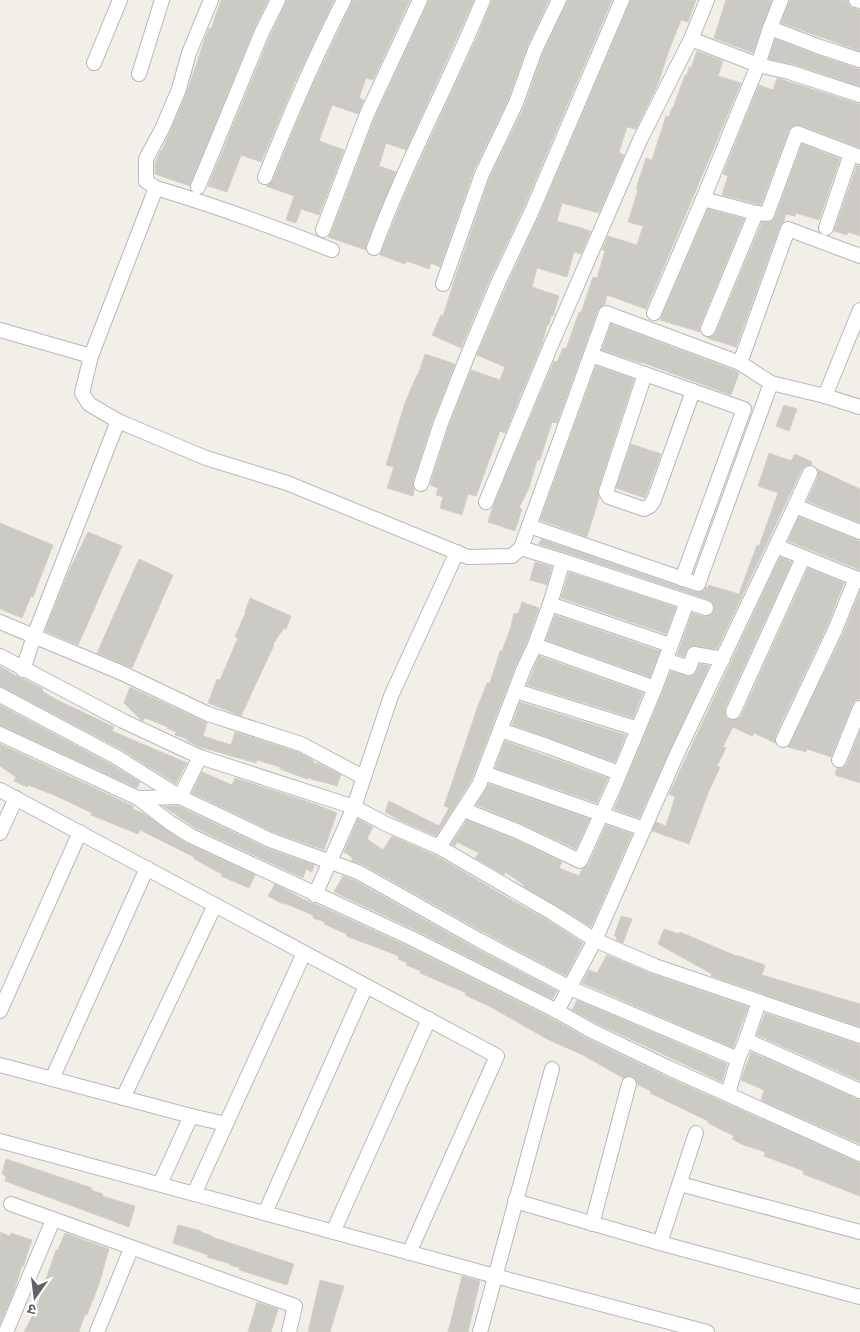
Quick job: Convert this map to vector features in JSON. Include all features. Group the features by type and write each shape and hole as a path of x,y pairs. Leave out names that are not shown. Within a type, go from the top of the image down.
{"street":[{"path":"94,63 120,0"},
{"path":"139,74 162,0"},
{"path":"211,0 189,53 179,89 163,127 146,159 146,181 156,188 198,200 258,221 332,250"},
{"path":"198,187 262,32 278,0"},
{"path":"265,177 317,54 344,0"},
{"path":"323,230 367,114 420,0"},
{"path":"374,248 395,195 468,38 483,0"},
{"path":"443,284 482,174 516,104 535,50 559,0"},
{"path":"421,484 441,423 467,357 622,0"},
{"path":"486,502 551,345 640,140 691,38 707,0"},
{"path":"654,313 758,66 781,0"},
{"path":"856,0 860,1"},
{"path":"770,28 860,60"},
{"path":"691,38 758,66 789,72 860,95"},
{"path":"702,199 767,214 797,133 855,156 826,228"},
{"path":"156,188 91,356 82,393 88,404 118,421 206,458 287,484 468,557 512,556 521,548 606,314 740,364 771,382 860,407"},
{"path":"708,329 756,213"},
{"path":"740,364 788,229 860,256"},
{"path":"825,396 860,310"},
{"path":"0,330 91,356"},
{"path":"591,355 760,415"},
{"path":"645,374 606,492 609,497 644,509 650,506 654,500 693,391"},
{"path":"529,526 698,584 771,382"},
{"path":"682,579 744,409"},
{"path":"23,670 34,636 118,421"},
{"path":"556,1011 595,940 676,756 810,473"},
{"path":"795,506 860,532"},
{"path":"776,546 858,579 783,740"},
{"path":"521,548 706,608"},
{"path":"315,894 354,807 391,696 457,552"},
{"path":"733,712 803,558"},
{"path":"439,847 480,785 524,668 535,645 563,561"},
{"path":"464,810 517,831 580,861 655,688 687,602"},
{"path":"550,604 670,646"},
{"path":"0,622 122,672 208,714 301,744 363,777"},
{"path":"535,645 655,688"},
{"path":"665,660 689,668 694,654 723,659"},
{"path":"0,656 23,670 123,721 200,757 354,807 386,824 439,847 551,912 595,940 655,966 860,1036"},
{"path":"516,691 638,729"},
{"path":"0,695 118,758 180,797 270,840 358,872 479,940 570,988 738,1059"},
{"path":"839,760 860,708"},
{"path":"500,730 619,773"},
{"path":"0,734 138,798 191,836 411,938 590,1030 860,1154"},
{"path":"180,797 200,757"},
{"path":"484,773 644,829"},
{"path":"0,790 497,1056 410,1253"},
{"path":"138,798 180,797"},
{"path":"0,833 16,798"},
{"path":"0,1011 80,832"},
{"path":"52,1078 147,868"},
{"path":"124,1098 215,905"},
{"path":"194,1194 304,953"},
{"path":"265,1213 366,986"},
{"path":"728,1094 738,1059 759,1002"},
{"path":"333,1232 429,1019"},
{"path":"746,1040 860,1092"},
{"path":"0,1065 226,1124"},
{"path":"480,1332 552,1069"},
{"path":"592,1224 629,1084"},
{"path":"160,1184 191,1116"},
{"path":"660,1243 696,1133"},
{"path":"0,1141 707,1332"},
{"path":"680,1184 860,1232"},
{"path":"515,1201 660,1243 860,1296"},
{"path":"11,1204 131,1249 295,1306 289,1332"},
{"path":"6,1332 53,1220"},
{"path":"97,1332 131,1249"}],"building":[{"path":"221,0 268,0 254,29 190,186 155,174 155,163 187,92 205,38 209,28 211,29"},
{"path":"287,0 334,0 294,84 261,162 241,155 227,192 208,186 270,36"},
{"path":"353,0 410,0 373,80 366,78 359,98 364,100 358,114 332,105 319,141 344,150 319,215 301,209 296,223 286,220 294,196 266,186 273,180 310,91"},
{"path":"429,0 474,0 406,150 386,143 379,166 396,172 366,245 366,250 328,237 375,117"},
{"path":"492,0 549,0 527,47 508,100 474,170 440,267 431,263 429,269 407,261 405,264 380,255 407,189 478,35"},
{"path":"568,0 612,0 523,209 490,279 461,348 432,335 441,315 443,316 490,177 524,107 543,53"},
{"path":"631,0 696,0 688,22 681,20 658,84 636,129 627,127 619,152 624,155 599,213 562,203 557,221 591,231 581,254 574,252 567,277 537,268 532,287 559,296 553,316 551,316 549,325 547,325 542,344 505,433 500,431 476,496 468,494 462,515 440,508 443,497 436,495 438,488 430,485 449,426 471,370 500,380 505,367 477,355 539,216"},
{"path":"726,0 772,0 753,53 714,38"},
{"path":"790,0 847,0 850,7 860,10 860,51 781,23"},
{"path":"775,39 860,69 860,86 792,64 769,59"},
{"path":"697,51 723,61 718,76 741,83 646,309 607,295 605,304 598,310 557,423 552,422 540,460 537,460 529,488 519,508 522,509 515,531 488,522 554,361 557,362 563,348 566,349 593,277 597,278 605,251 602,250 608,236 637,245 643,226 628,222 638,190 636,189 646,158 652,160 666,116 669,117 685,75 687,75 689,67 691,68"},
{"path":"777,78 860,104 860,148 800,125 795,125 789,130 761,205 722,195 728,176 723,174 759,85 773,90"},
{"path":"802,144 840,159 819,220 796,213 795,216 786,214 736,347 707,338 713,336 716,332 762,222 771,222 775,217"},
{"path":"857,165 860,166 860,236 848,232 847,235 834,231"},
{"path":"708,209 744,219 700,326 700,332 660,320"},
{"path":"611,324 736,371 739,373 731,395 641,362 602,350"},
{"path":"425,354 455,364 433,420 413,481 413,496 387,488 394,467 386,465 405,403"},
{"path":"596,366 634,379 598,489 599,498 587,537 540,520"},
{"path":"784,405 797,409 789,431 776,426"},
{"path":"631,444 661,454 645,498 616,488"},
{"path":"769,453 791,461 795,454 812,462 811,465 805,466 802,469 717,649 692,646 688,648 684,657 677,655 692,613 707,617 714,611 714,606 709,600 539,544 541,539 695,592 703,591 706,587 708,588 708,585 739,594 778,493 758,486"},
{"path":"817,469 860,489 860,523 807,501 818,477"},
{"path":"799,517 860,541 860,570 788,541"},
{"path":"0,523 53,545 33,597 31,596 22,618 0,609"},
{"path":"88,532 122,546 78,645 45,631 69,571"},
{"path":"780,557 792,562 725,708 726,717 730,720 738,719 741,716 808,568 844,583 827,626 775,736 775,743 754,733 752,736 733,727 723,747 726,748 717,766 720,767 689,844 652,831 656,822 666,826 675,797 669,794"},
{"path":"139,559 173,575 132,668 97,653"},
{"path":"535,562 552,567 547,585 530,580"},
{"path":"569,572 676,607 666,634 561,598"},
{"path":"860,591 860,699 852,705 831,757 807,749 806,752 788,747 843,634"},
{"path":"250,598 291,616 286,629 284,628 273,644 241,716 208,703 217,679 220,680 238,638 235,637"},
{"path":"522,602 539,608 527,642 516,665 471,781 436,836 385,812 389,801 439,826 449,808 444,806 478,706 487,683 490,683 500,651 502,651 510,630 514,613 518,614"},
{"path":"555,615 660,651 650,677 546,640"},
{"path":"539,656 643,693 633,718 527,685"},
{"path":"700,664 709,666 639,818 614,809 671,671 691,676 697,671"},
{"path":"0,666 43,689 42,691 57,700 114,727 112,731 187,763 176,784 122,750 0,686"},
{"path":"130,687 207,723 203,736 231,745 235,732 298,752 314,761 314,763 320,764 341,775 337,786 307,779 280,769 280,767 257,760 256,763 200,747 187,739 175,735 176,732 168,727 145,718 143,721 124,703"},
{"path":"520,702 626,735 615,762 512,725"},
{"path":"0,705 114,766 140,782 137,788 0,725"},
{"path":"860,731 860,783 835,775 837,768 844,767 847,764"},
{"path":"505,741 608,778 597,803 495,768"},
{"path":"0,744 133,806 133,809 143,813 186,843 255,875 249,888 221,876 222,874 194,859 194,857 140,830 138,834 91,815 92,813 54,795 14,781 16,777 0,766"},
{"path":"202,772 232,785 235,778 337,813 324,850 273,832 192,793"},
{"path":"489,784 590,819 576,849 476,805"},
{"path":"163,806 178,806 266,848 314,865 312,872 306,869 303,878 195,828"},
{"path":"358,819 373,827 367,839 383,850 392,836 435,855 546,919 583,943 566,976 362,864 352,861 352,857 344,852"},
{"path":"467,820 514,839 562,862 559,868 579,876 582,869 588,865 606,825 632,834 591,927 523,886 505,872 504,875 475,858 479,853 457,842 455,846 451,844"},
{"path":"343,876 354,880 475,948 557,991 552,999 415,930 334,892"},
{"path":"275,884 311,903 407,946 553,1019 586,1038 665,1076 860,1163 860,1196 803,1174 804,1171 764,1156 765,1152 741,1144 732,1139 734,1136 708,1123 708,1121 650,1093 651,1091 638,1085 632,1076 623,1078 583,1055 547,1039 489,1006 465,995 466,993 420,973 421,971 406,965 407,963 398,959 399,957 394,954 346,936 347,934 324,924 325,922 313,918 313,915 283,904 268,896"},
{"path":"621,916 632,919 623,943 616,940 617,937 614,936"},
{"path":"664,929 679,934 680,932 736,956 765,965 762,975 860,1004 860,1027 711,976 712,974 658,944"},
{"path":"607,955 652,974 748,1007 733,1048 582,983 589,970 597,973"},
{"path":"577,1000 727,1064 722,1082 572,1010"},
{"path":"765,1013 860,1045 860,1081 757,1035"},
{"path":"751,1052 860,1100 860,1144 761,1100 764,1090 741,1080"},
{"path":"6,1159 92,1188 91,1190 103,1194 102,1196 135,1206 129,1227 5,1181 6,1176 2,1174"},
{"path":"178,1225 201,1231 212,1237 294,1264 287,1285 239,1270 240,1268 231,1264 207,1257 208,1255 173,1243"},
{"path":"0,1232 10,1236 11,1233 32,1240 0,1324"},
{"path":"65,1233 109,1249 99,1284 87,1315 85,1314 79,1332 24,1332 35,1311 56,1250 58,1250"},
{"path":"462,1276 480,1281 468,1332 448,1332"},
{"path":"320,1280 344,1286 330,1332 308,1332"},
{"path":"257,1302 278,1309 271,1332 248,1332"}]}
